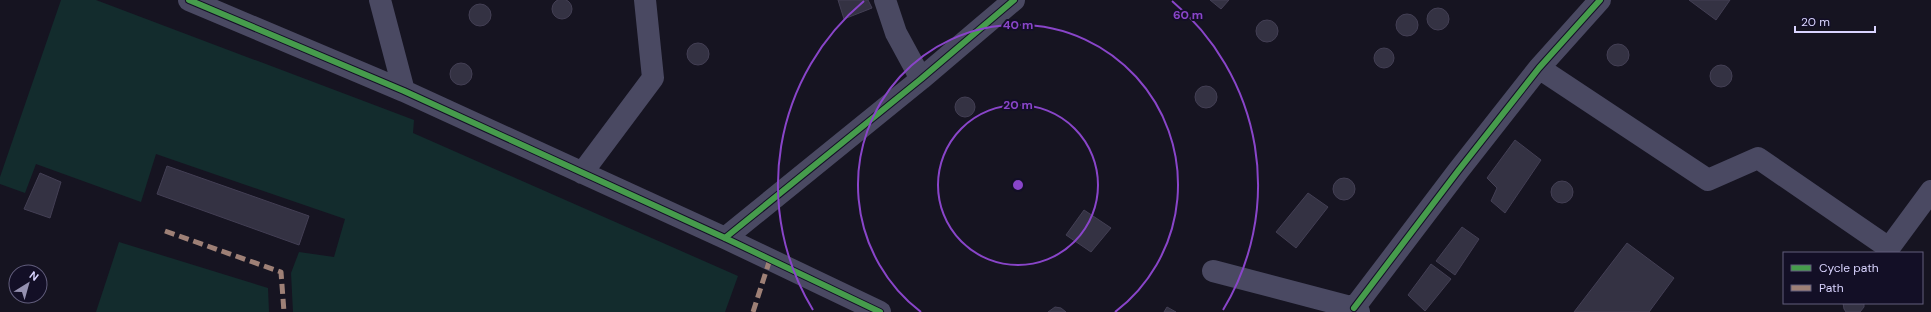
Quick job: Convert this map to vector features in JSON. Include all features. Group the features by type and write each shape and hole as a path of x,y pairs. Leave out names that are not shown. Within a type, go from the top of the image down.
{"street":[{"path":"189,0 404,91 725,238 880,312"},
{"path":"380,0 404,91"},
{"path":"582,173 654,78 645,0"},
{"path":"885,0 896,33 921,79"},
{"path":"725,238 921,79 1014,0"},
{"path":"1213,271 1357,310 1458,171 1538,68 1600,0"},
{"path":"1538,68 1708,180 1758,158 1889,248 1931,190"}],"green space":[{"path":"61,0 96,0 414,120 413,133 738,276 725,312 293,312 291,273 299,252 334,257 345,219 156,154 141,202 36,164 25,193 0,184 0,177"},
{"path":"119,242 268,288 269,312 96,312"}],"building":[{"path":"558,-1 566,-1 572,5 572,13 566,19 558,19 552,13 552,5"},
{"path":"838,0 868,0 872,8 844,19"},
{"path":"1210,0 1229,0 1221,9"},
{"path":"1689,0 1730,0 1716,20"},
{"path":"480,4 484,5 490,11 490,19 484,25 480,26 476,25 470,19 469,15 470,11 476,5"},
{"path":"1438,8 1442,9 1448,15 1448,23 1442,29 1438,30 1434,29 1428,23 1427,19 1428,15 1434,9"},
{"path":"1407,14 1411,15 1417,21 1417,29 1411,35 1407,36 1403,35 1397,29 1396,25 1397,21 1403,15"},
{"path":"1267,20 1271,21 1277,27 1277,35 1271,41 1267,42 1263,41 1257,35 1256,31 1257,27 1263,21"},
{"path":"698,43 702,44 708,50 708,58 702,64 698,65 694,64 688,58 687,54 688,50 694,44"},
{"path":"1618,44 1622,45 1628,51 1628,59 1622,65 1618,66 1614,65 1608,59 1607,55 1608,51 1614,45"},
{"path":"1380,48 1388,48 1394,54 1394,62 1388,68 1380,68 1374,62 1374,54"},
{"path":"461,63 465,64 471,70 471,78 465,84 461,85 457,84 451,78 450,74 451,70 457,64"},
{"path":"1721,65 1725,66 1731,72 1731,80 1725,86 1721,87 1717,86 1711,80 1710,76 1711,72 1717,66"},
{"path":"1206,86 1210,87 1216,93 1216,101 1210,107 1206,108 1202,107 1196,101 1195,97 1196,93 1202,87"},
{"path":"961,97 969,97 975,103 975,111 969,117 961,117 955,111 955,103"},
{"path":"1515,140 1541,160 1505,213 1491,201 1497,188 1487,178"},
{"path":"167,166 309,216 299,245 157,194"},
{"path":"40,173 61,182 50,218 24,209"},
{"path":"1344,178 1348,179 1354,185 1354,193 1348,199 1344,200 1340,199 1334,193 1333,189 1334,185 1340,179"},
{"path":"1562,181 1566,182 1572,188 1572,196 1566,202 1562,203 1558,202 1552,196 1551,192 1552,188 1558,182"},
{"path":"1308,193 1328,207 1296,248 1276,232"},
{"path":"1084,210 1111,228 1091,252 1066,235"},
{"path":"1462,227 1479,239 1455,275 1436,261"},
{"path":"1627,243 1674,278 1649,312 1574,312"},
{"path":"1431,264 1451,279 1425,311 1408,295"},
{"path":"1843,304 1864,304 1864,307 1860,312 1846,312"},
{"path":"1055,307 1061,308 1066,312 1048,312"},
{"path":"1167,307 1176,312 1164,312"}],"marked path":[{"path":"165,231 281,272 284,312"},
{"path":"753,312 770,259"}],"cycle path":[{"path":"189,0 404,91 725,238 880,312"},
{"path":"725,238 921,79 1014,0"},
{"path":"1354,308 1458,171 1539,68 1600,0"}]}
